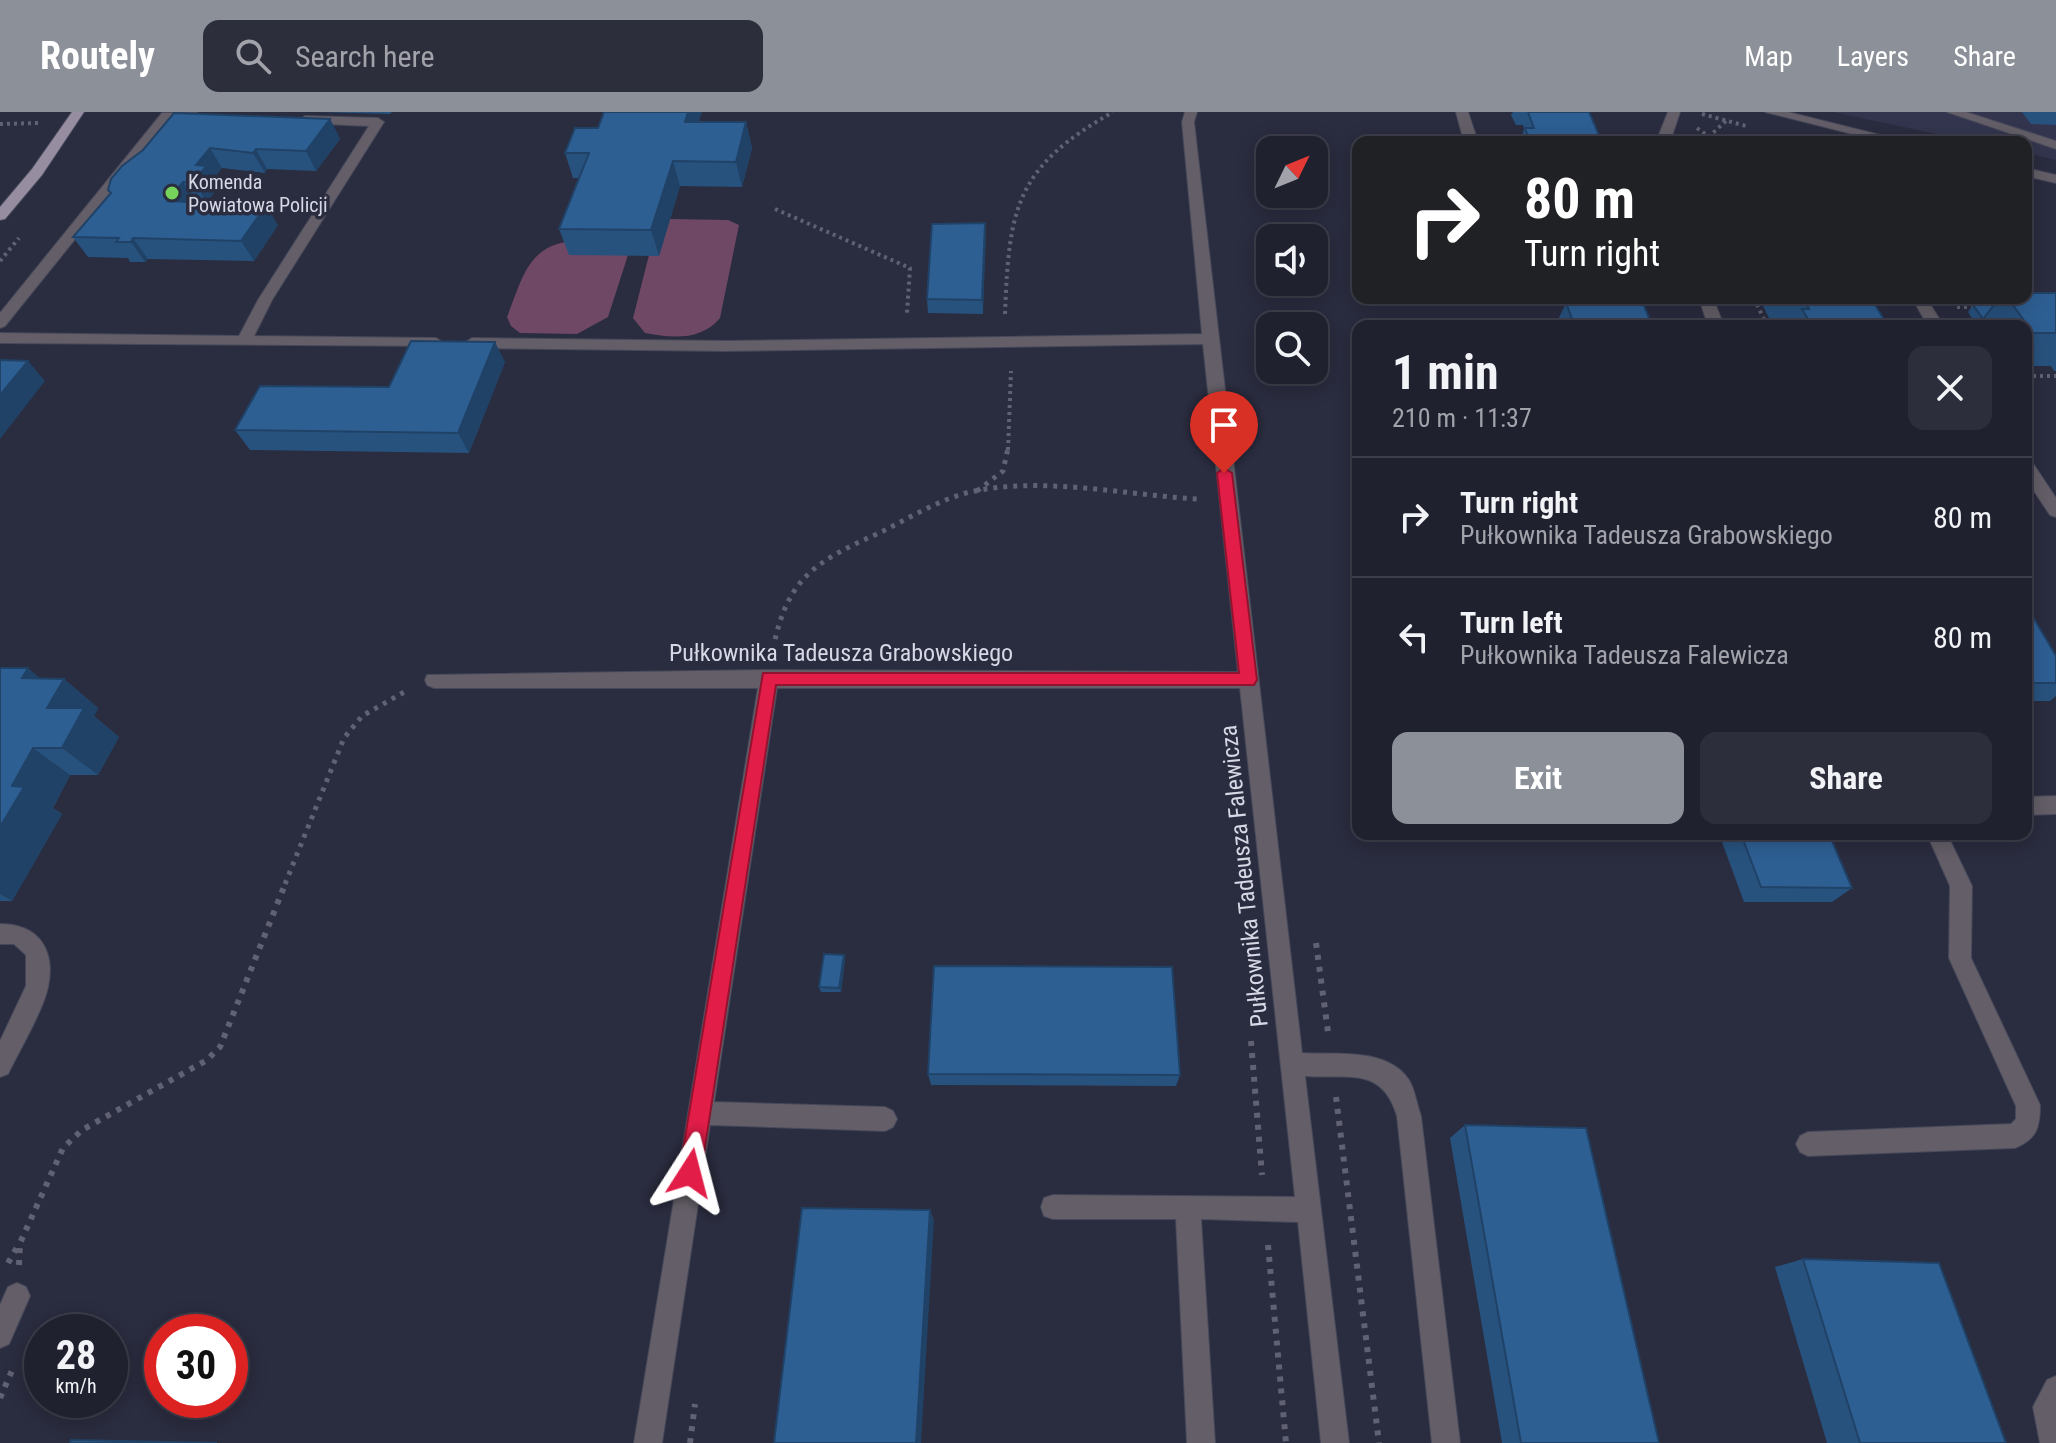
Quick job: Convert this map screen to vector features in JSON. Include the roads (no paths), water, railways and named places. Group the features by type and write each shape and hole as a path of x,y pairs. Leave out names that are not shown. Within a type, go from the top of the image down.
{"main road":[{"path":"0,216 37,172 78,112"}],"street":[{"name":"Pułkownika Tadeusza Falewicza","path":"1191,112 1188,122 1227,500 1335,1443"},
{"path":"1462,112 1469,136"},
{"path":"1665,136 1674,112"},
{"path":"1771,112 1817,117 1830,125 1876,136"},
{"path":"1953,112 2028,136"},
{"path":"0,323 167,116 213,117"},
{"path":"243,342 265,300 378,122 289,119"},
{"path":"1828,136 1830,125"},
{"path":"2032,137 2056,145"},
{"path":"2032,173 2056,179"},
{"path":"0,338 243,342 462,338 1005,342 1210,339"},
{"path":"2032,476 2056,511"},
{"path":"648,1443 769,678"},
{"name":"Pułkownika Tadeusza Grabowskiego","path":"434,680 1248,680"},
{"path":"2032,806 2056,805"},
{"path":"1808,1144 2015,1136 2028,1125 2028,1105 1960,958 1961,886 1940,840"},
{"path":"0,934 18,934 37,951 37,987 0,1066"},
{"path":"1291,1064 1380,1069 1400,1087 1409,1116 1446,1443"},
{"path":"699,1113 885,1119"},
{"path":"1053,1207 1308,1211"},
{"path":"1188,1207 1201,1443"},
{"path":"0,1335 17,1296"},
{"path":"2054,1443 2046,1407 2056,1389"}],"place":[{"name":"Komenda Powiatowa Policji","path":"172,193"}]}
